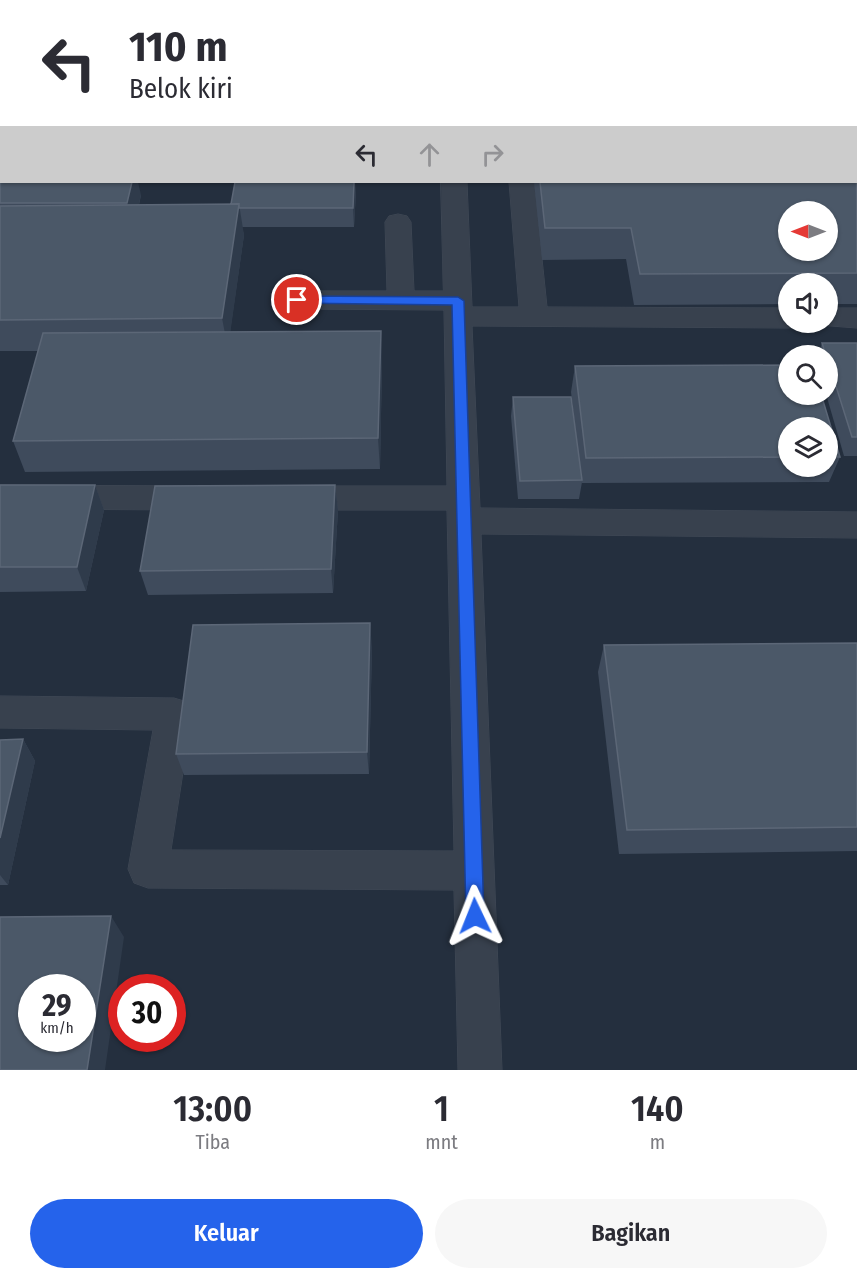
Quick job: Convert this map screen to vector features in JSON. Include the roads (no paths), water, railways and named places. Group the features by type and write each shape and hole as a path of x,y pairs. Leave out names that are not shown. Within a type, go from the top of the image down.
{"street":[{"path":"454,183 480,1070"},
{"path":"522,183 534,316"},
{"path":"398,222 401,300"},
{"path":"297,300 401,300 534,316 778,318"},
{"path":"838,318 857,318"},
{"path":"0,497 225,498"},
{"path":"261,498 464,509 857,525"},
{"path":"0,712 174,714 148,869 474,872"}]}
